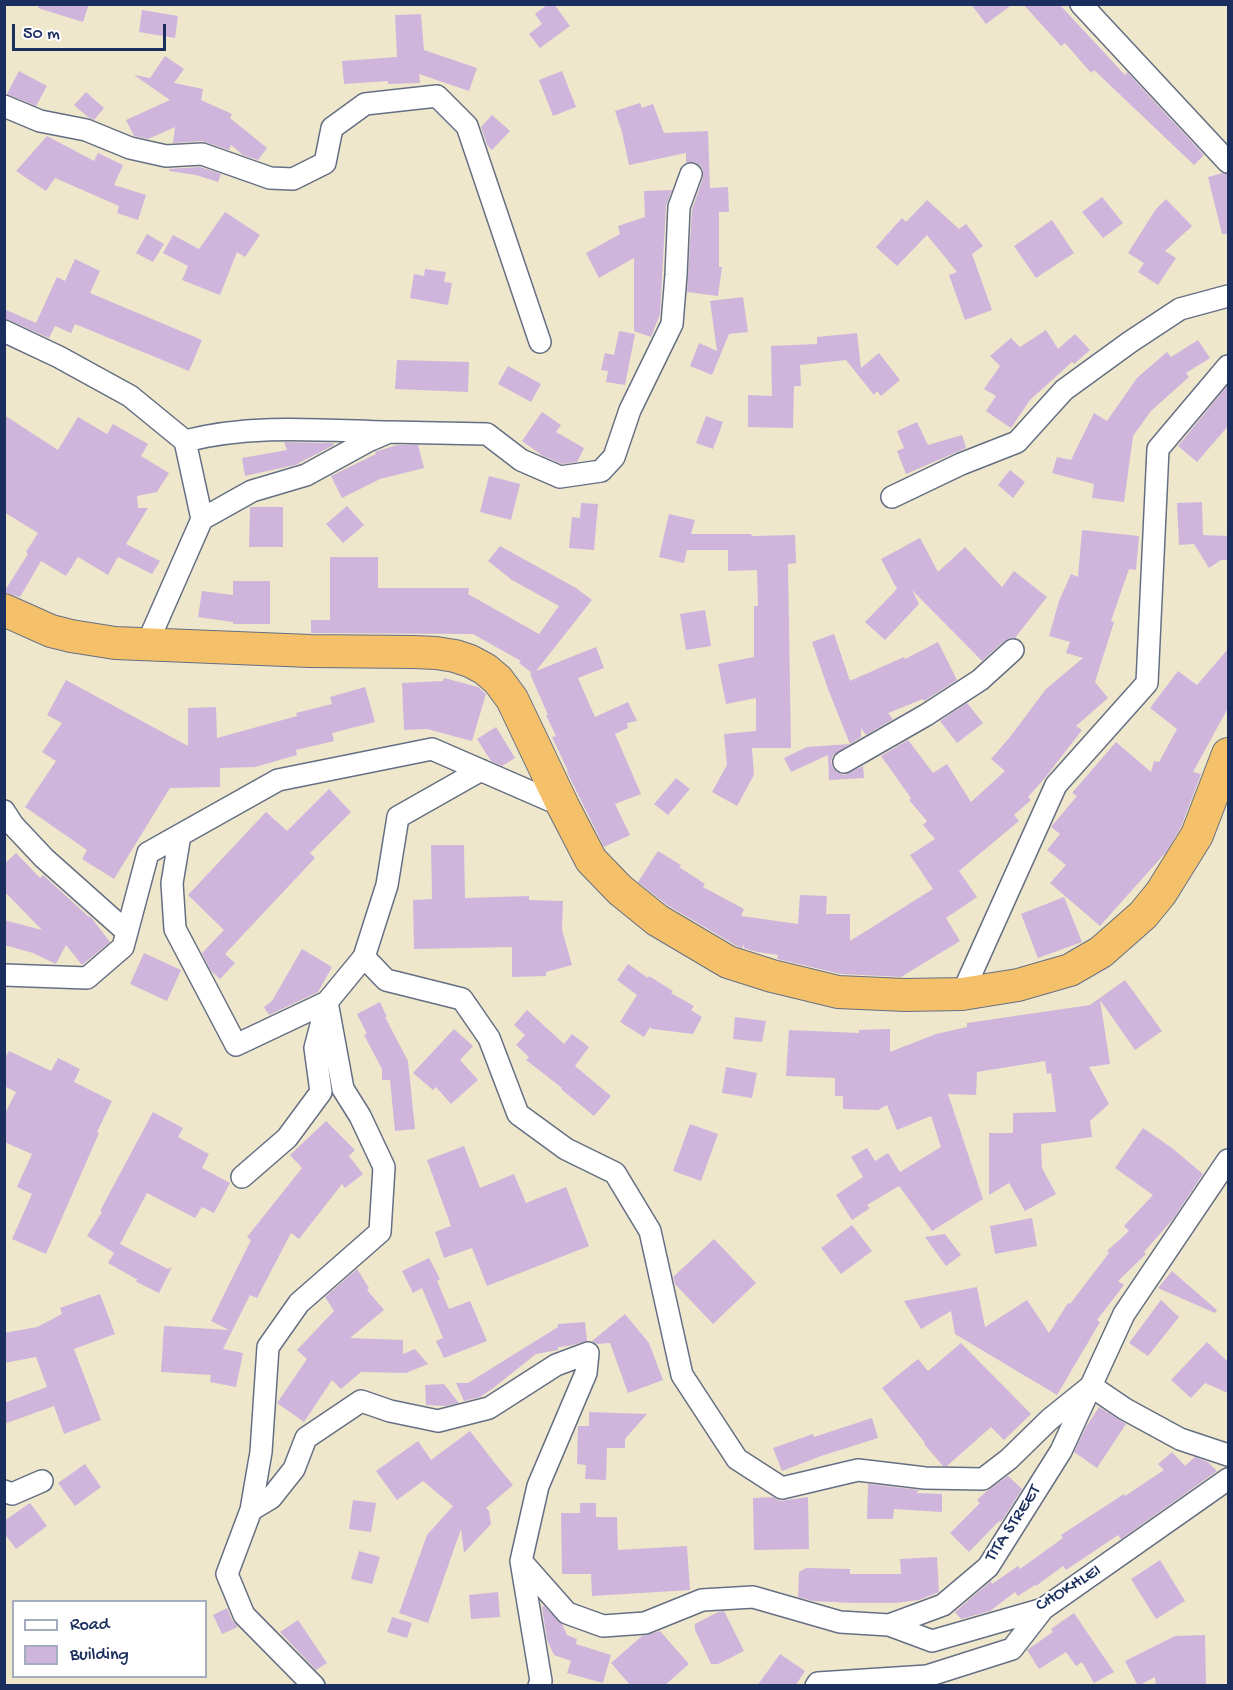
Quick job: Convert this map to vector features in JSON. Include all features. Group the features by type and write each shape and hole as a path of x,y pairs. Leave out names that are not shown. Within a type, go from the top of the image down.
{"highway":[{"path":"4,609 51,631 115,643 310,651 414,651 455,656 470,661 485,669 498,680 512,699 591,860 620,890 657,920 728,962 772,976 838,992 904,995 962,994 1018,986 1070,970 1101,952 1143,915 1161,893 1197,835 1228,754"}],"street":[{"path":"1081,4 1228,162"},
{"path":"4,106 40,122 86,130 130,147 166,156 202,154 270,178 292,179 325,163 332,128 365,104 437,96 467,126 540,342"},
{"path":"185,441 215,435 290,430 487,435 521,460 560,477 601,471 614,457 630,410 672,324 679,207 691,174"},
{"path":"891,497 961,464 1017,442 1064,390 1130,342 1179,309 1228,296"},
{"path":"4,331 59,357 130,396 185,441 202,519 147,644"},
{"path":"962,994 1056,784 1147,683 1158,449 1228,366"},
{"path":"202,519 252,491 306,475 389,432"},
{"path":"844,762 926,715 980,680 1013,650"},
{"path":"4,975 87,978 123,947 148,853 278,780 432,748 563,806"},
{"path":"242,1177 287,1138 321,1092 315,1048 327,1002 364,957 387,885 398,818 481,770"},
{"path":"4,811 13,825 44,858 127,932"},
{"path":"180,835 172,883 176,928 236,1045 327,1002"},
{"path":"364,957 386,980 462,999 489,1038 518,1114 566,1149 615,1173 650,1231 682,1375 736,1459 782,1488 858,1470 925,1478 982,1479 1009,1459 1050,1419 1091,1386 1179,1439 1228,1455"},
{"path":"314,1686 244,1615 227,1574 251,1510 261,1452 268,1347 299,1303 380,1232 384,1167 360,1116 343,1089 327,1002"},
{"name":"TITA STREET","path":"521,1562 567,1612 603,1626 645,1623 702,1600 753,1597 840,1622 889,1625 943,1605 988,1567 1061,1451 1124,1314 1228,1160"},
{"path":"251,1510 271,1498 294,1468 306,1438 361,1401 390,1411 438,1421 489,1408 556,1365 588,1353 586,1373 538,1486 521,1562 541,1681 539,1686"},
{"name":"CHOKHLEI","path":"889,1625 932,1641 1043,1609 1228,1479"},
{"path":"4,1491 12,1494 42,1480"},
{"path":"816,1686 818,1683 927,1676 1012,1649 1043,1609"}],"building":[{"path":"39,4 89,4 83,22 38,8"},
{"path":"548,4 554,4 570,26 540,48 529,34 542,24 535,14"},
{"path":"971,4 1013,4 986,24"},
{"path":"1023,4 1059,4 1125,75 1127,72 1204,155 1194,165 1094,70 1091,73 1065,43 1061,46"},
{"path":"142,10 178,16 175,38 139,32"},
{"path":"421,14 424,50 477,68 469,91 419,74 420,83 388,84 388,81 344,84 342,61 397,57 395,15"},
{"path":"165,56 184,69 174,83 203,89 201,100 232,114 230,118 267,148 258,160 243,155 231,145 229,150 202,141 173,143 175,127 148,139 134,136 126,120 170,100 134,75 150,78"},
{"path":"19,71 47,86 36,106 7,94"},
{"path":"562,71 576,107 553,116 539,80"},
{"path":"86,92 104,108 94,120 74,105"},
{"path":"640,103 642,108 653,104 664,133 708,131 710,188 728,187 729,212 719,212 719,267 722,267 718,296 687,292 692,210 703,178 701,166 695,162 686,163 686,153 629,165 615,111"},
{"path":"492,115 510,131 492,150 487,145 481,127"},
{"path":"47,136 94,161 98,153 123,165 114,185 146,195 138,220 117,213 119,206 55,178 46,191 16,171"},
{"path":"200,167 221,174 218,182 196,175 169,171 169,169"},
{"path":"1228,174 1228,234 1222,234 1208,177"},
{"path":"672,190 666,206 660,314 651,337 634,331 634,258 599,278 586,253 620,234 618,226 645,217 644,191"},
{"path":"1102,197 1123,223 1103,238 1082,212"},
{"path":"1166,199 1192,226 1165,251 1176,258 1158,285 1138,272 1144,263 1128,253 1156,209"},
{"path":"927,200 959,229 966,224 983,246 972,254 992,310 965,320 949,275 957,272 927,235 897,266 876,247 902,218 906,222"},
{"path":"225,212 260,235 245,257 237,252 220,295 182,280 188,266 163,253 173,235 199,249"},
{"path":"1052,220 1074,253 1036,278 1014,246"},
{"path":"147,234 164,244 153,262 136,253"},
{"path":"75,259 100,271 90,293 202,340 189,371 75,324 71,333 55,326 49,338 4,318 4,309 36,323 57,277 65,281"},
{"path":"425,269 446,272 444,282 452,283 448,305 410,298 414,274 424,276"},
{"path":"743,297 748,332 729,334 712,375 690,366 699,343 717,351 710,301"},
{"path":"1046,330 1058,349 1075,334 1090,350 1074,364 1072,362 1030,400 1011,428 986,411 996,396 984,389 1000,366 990,356 1011,338 1020,347"},
{"path":"619,331 635,334 625,385 606,382 608,371 601,370 605,353 614,355"},
{"path":"857,333 861,368 879,353 900,380 881,396 877,391 874,395 846,360 800,365 801,386 794,386 793,428 748,427 748,395 772,396 771,346 817,344 817,337"},
{"path":"1198,340 1210,358 1186,373 1189,377 1151,411 1133,436 1124,502 1092,498 1094,484 1052,473 1057,457 1071,460 1094,413 1107,421 1137,378 1167,352 1171,357"},
{"path":"397,360 469,362 468,392 395,389"},
{"path":"508,366 541,384 531,402 498,384"},
{"path":"1228,385 1228,426 1197,462 1178,446"},
{"path":"542,412 561,425 556,432 584,448 577,462 562,464 543,456 522,441"},
{"path":"4,415 58,450 78,417 107,434 113,424 148,444 141,456 169,473 157,492 137,496 138,508 148,508 126,544 160,561 152,574 118,557 108,575 78,557 66,576 41,561 20,597 4,592 28,554 26,552 38,533 4,512"},
{"path":"706,416 723,422 713,449 696,443"},
{"path":"917,422 928,445 962,435 966,448 906,474 897,451 904,448 897,431"},
{"path":"284,442 333,443 334,445 295,465 245,476 242,458 287,450"},
{"path":"397,445 418,445 424,468 380,479 342,498 331,476 376,454 375,452"},
{"path":"1010,470 1025,482 1013,498 998,485"},
{"path":"489,476 520,484 511,520 480,512"},
{"path":"1202,502 1203,535 1228,536 1228,560 1221,560 1209,568 1194,544 1179,545 1177,503"},
{"path":"581,503 598,504 594,550 569,548 572,517 580,518"},
{"path":"347,506 364,525 343,543 326,524"},
{"path":"250,507 283,507 283,547 249,547"},
{"path":"669,514 695,520 691,534 795,535 796,563 788,564 791,748 752,748 754,775 737,806 712,792 727,765 724,734 756,731 756,698 726,704 718,664 754,657 754,606 758,606 757,570 728,571 728,550 687,550 684,563 659,557"},
{"path":"1082,530 1139,536 1136,570 1129,569 1111,621 1114,622 1095,682 1108,698 1076,726 1082,730 1028,797 1031,800 1014,815 1019,821 959,871 977,897 946,918 960,941 901,977 841,974 777,959 778,955 744,948 744,944 742,948 735,945 667,905 638,882 658,851 705,884 703,887 744,909 741,916 798,924 800,895 827,896 826,914 850,914 850,941 933,889 910,855 935,839 923,825 927,821 909,800 911,798 881,756 908,740 933,773 947,764 971,802 1005,771 991,759 1046,689 1083,658 1066,653 1070,642 1049,636 1059,601 1071,574 1078,577"},
{"path":"920,538 938,572 965,547 1002,587 1014,571 1047,597 1015,638 1004,641 982,661 912,590 919,604 885,640 865,622 897,589 881,559"},
{"path":"500,546 576,588 592,600 536,671 596,647 604,668 578,678 595,717 628,702 637,721 627,723 628,728 615,734 641,794 615,804 630,835 604,847 552,737 556,736 530,674 532,673 519,663 521,661 473,634 311,633 311,620 330,620 330,557 378,557 378,588 469,588 468,594 539,634 559,606 512,580 488,561"},
{"path":"233,581 270,581 270,624 233,624 233,622 198,617 202,591 233,595"},
{"path":"705,610 711,646 686,650 680,614"},
{"path":"834,634 850,681 904,657 905,659 938,642 957,680 924,701 923,699 888,713 893,719 866,735 861,728 861,737 850,744 812,642"},
{"path":"1228,649 1228,708 1193,772 1201,774 1181,827 1166,852 1100,926 1050,883 1066,865 1047,850 1060,834 1051,827 1077,796 1072,793 1116,742 1151,772 1154,761 1159,762 1177,729 1150,708 1178,671 1197,685"},
{"path":"444,678 478,687 486,694 472,741 427,729 404,730 402,683 443,681"},
{"path":"66,680 188,746 188,708 216,707 217,738 332,704 330,697 365,687 375,722 332,733 334,741 296,750 297,755 255,767 220,768 220,787 170,788 114,879 82,859 87,850 25,807 56,761 42,752 62,723 47,715"},
{"path":"967,703 983,723 957,743 940,721"},
{"path":"496,727 515,758 502,766 491,761 477,739"},
{"path":"850,744 833,755 831,761 833,768 845,775 863,766 864,778 829,780 828,755 791,772 784,758 807,747"},
{"path":"676,778 690,789 668,815 654,804"},
{"path":"329,789 351,812 310,853 315,858 225,954 235,963 220,979 211,971 202,953 224,930 188,895 266,812 287,831"},
{"path":"431,845 464,845 465,898 529,896 529,900 563,901 562,930 572,965 546,972 546,976 512,977 512,947 414,949 413,900 432,899"},
{"path":"16,853 40,878 43,875 90,916 110,942 82,965 66,945 56,964 33,953 4,945 4,920 42,930 4,891 4,864"},
{"path":"1064,897 1082,942 1038,958 1021,914"},
{"path":"302,949 332,967 318,992 269,1015 264,1007 272,1001"},
{"path":"144,953 181,970 167,1001 130,984"},
{"path":"628,964 694,1006 691,1010 702,1017 693,1034 650,1027 644,1037 620,1022 637,995 617,980"},
{"path":"1125,980 1162,1031 1135,1050 1100,1000 1110,1064 1089,1067 1109,1104 1090,1121 1092,1137 1041,1144 1042,1168 1056,1194 1025,1211 1009,1183 989,1195 989,1133 1013,1133 1013,1113 1056,1112 1051,1073 1047,1074 1045,1061 977,1072 976,1095 948,1094 983,1199 932,1231 899,1186 867,1205 870,1208 852,1220 836,1195 863,1177 851,1157 867,1148 875,1161 888,1153 900,1172 941,1147 931,1116 897,1130 887,1105 878,1110 843,1109 843,1096 835,1096 835,1078 786,1076 789,1030 859,1033 859,1030 890,1029 890,1052 936,1034 967,1027 967,1023 1090,1005"},
{"path":"380,1002 387,1017 385,1017 408,1061 415,1129 395,1131 390,1080 382,1080 382,1069 364,1035 367,1034 357,1014"},
{"path":"527,1010 564,1044 572,1034 589,1047 575,1066 611,1096 594,1116 526,1060 529,1057 516,1045 525,1035 514,1025"},
{"path":"735,1017 766,1021 762,1042 733,1039"},
{"path":"454,1029 473,1046 460,1060 478,1080 451,1104 436,1087 433,1090 413,1073"},
{"path":"9,1051 51,1071 58,1058 80,1069 74,1082 112,1101 46,1254 12,1239 32,1194 17,1187 32,1154 4,1142 4,1115 16,1092 4,1086 4,1060"},
{"path":"726,1067 757,1073 752,1098 722,1093"},
{"path":"153,1112 183,1128 178,1137 209,1154 202,1168 230,1183 214,1213 202,1207 195,1218 147,1193 120,1244 168,1269 172,1267 159,1293 135,1281 138,1280 108,1263 114,1253 87,1236 102,1212 100,1211"},
{"path":"326,1121 355,1150 349,1156 363,1174 345,1188 342,1184 299,1239 291,1233 257,1298 250,1295 223,1349 243,1353 236,1387 210,1382 211,1375 161,1372 164,1326 229,1330 211,1321 251,1240 247,1237 302,1168 290,1155"},
{"path":"690,1124 718,1134 701,1181 673,1171"},
{"path":"1143,1128 1203,1174 1173,1219 1144,1252 1146,1254 1118,1281 1124,1285 1097,1320 1100,1322 1057,1395 955,1334 951,1311 921,1329 904,1301 977,1287 985,1327 1027,1300 1049,1333 1068,1303 1070,1304 1109,1253 1107,1251 1129,1231 1124,1226 1153,1195 1115,1168"},
{"path":"464,1146 480,1188 514,1174 526,1203 566,1187 589,1246 487,1286 472,1248 444,1258 435,1232 451,1226 427,1160"},
{"path":"1032,1218 1037,1246 995,1254 990,1226"},
{"path":"852,1225 872,1251 841,1274 821,1248"},
{"path":"945,1234 961,1255 946,1266 925,1237"},
{"path":"714,1239 756,1283 713,1324 675,1284 673,1277"},
{"path":"429,1258 440,1279 437,1281 449,1309 470,1301 487,1341 444,1358 436,1341 443,1338 422,1288 413,1293 402,1271"},
{"path":"357,1269 369,1288 367,1290 384,1310 350,1338 403,1340 403,1354 415,1349 428,1364 406,1373 361,1372 341,1389 332,1380 304,1422 277,1403 307,1359 297,1350 334,1311 325,1297"},
{"path":"1172,1271 1217,1310 1215,1313 1158,1288"},
{"path":"100,1294 115,1334 74,1349 101,1420 64,1434 54,1406 4,1424 4,1403 47,1387 36,1357 4,1363 4,1333 37,1327 62,1314 60,1308"},
{"path":"1161,1300 1179,1317 1148,1356 1129,1343"},
{"path":"625,1314 649,1343 663,1380 628,1393 610,1343 597,1344 592,1341"},
{"path":"585,1322 587,1341 536,1354 480,1397 464,1401 456,1383 468,1383 558,1327 558,1324"},
{"path":"1207,1342 1228,1362 1228,1393 1205,1383 1191,1398 1171,1380"},
{"path":"961,1343 1031,1414 1004,1440 991,1427 947,1466 943,1466 882,1388 918,1359 928,1371"},
{"path":"444,1384 459,1403 446,1406 426,1405 425,1385"},
{"path":"1099,1407 1126,1424 1097,1468 1074,1452"},
{"path":"589,1412 647,1414 625,1439 625,1448 607,1448 606,1480 585,1479 586,1465 577,1464 578,1426 589,1426"},
{"path":"872,1418 878,1438 782,1471 773,1448"},
{"path":"470,1431 513,1485 486,1508 489,1511 491,1524 464,1553 461,1529 428,1623 399,1613 427,1535 453,1506 423,1481 397,1500 376,1471 418,1441 431,1460"},
{"path":"1172,1452 1185,1466 1195,1457 1208,1462 1217,1471 1121,1539 1118,1535 1066,1570 1063,1566 1018,1596 1015,1592 990,1611 961,1619 955,1612 991,1581 992,1584 1018,1566 1020,1569 1063,1538 1061,1535 1164,1470 1158,1464"},
{"path":"85,1464 101,1487 75,1506 58,1483"},
{"path":"1008,1476 1022,1489 1003,1519 969,1552 950,1533 980,1503 977,1500"},
{"path":"868,1484 919,1490 916,1493 942,1494 942,1512 894,1509 893,1519 867,1519"},
{"path":"773,1497 780,1501 808,1497 809,1549 754,1550 753,1498"},
{"path":"353,1500 376,1503 371,1532 349,1529"},
{"path":"30,1503 47,1526 16,1549 4,1533 4,1521"},
{"path":"580,1503 596,1503 596,1517 617,1517 618,1550 687,1546 690,1590 592,1596 591,1574 562,1574 561,1513 580,1513"},
{"path":"359,1551 380,1557 372,1584 351,1579"},
{"path":"937,1557 939,1592 919,1600 895,1603 853,1603 813,1601 798,1597 799,1572 806,1568 850,1569 850,1574 901,1574 900,1559"},
{"path":"1160,1560 1185,1601 1156,1619 1131,1579"},
{"path":"498,1592 500,1617 471,1619 469,1595"},
{"path":"544,1606 562,1624 567,1635 577,1639 576,1644 611,1655 603,1683 567,1673 571,1661 554,1655 547,1640 542,1607"},
{"path":"227,1608 238,1627 222,1634 213,1615"},
{"path":"724,1611 744,1651 718,1664 711,1664 695,1630 695,1624"},
{"path":"1074,1613 1114,1672 1094,1683 1082,1662 1076,1666 1066,1652 1039,1669 1027,1650 1053,1632 1051,1629"},
{"path":"392,1617 412,1623 407,1638 387,1632"},
{"path":"298,1620 327,1663 316,1670 280,1632"},
{"path":"660,1631 689,1664 664,1686 631,1686 611,1663 642,1636"},
{"path":"1205,1635 1206,1686 1156,1686 1155,1677 1138,1686 1125,1661 1175,1636"},
{"path":"780,1654 805,1671 795,1686 757,1686"}]}
